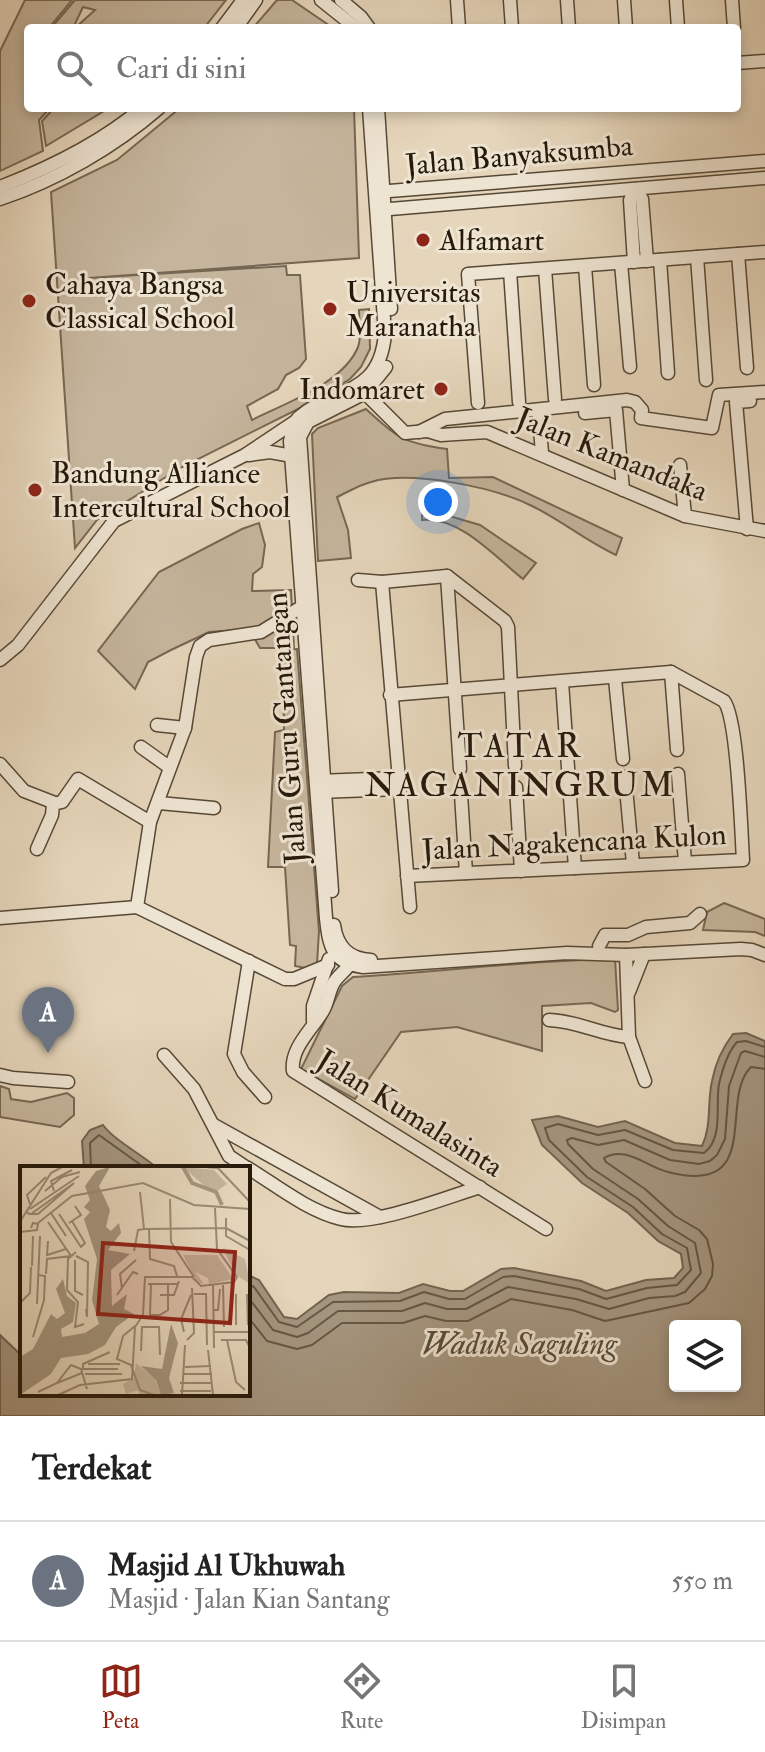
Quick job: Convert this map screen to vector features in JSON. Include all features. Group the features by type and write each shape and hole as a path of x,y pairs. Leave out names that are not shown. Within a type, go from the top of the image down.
{"street":[{"path":"225,24 243,0"},
{"path":"239,24 256,0"},
{"path":"321,0 351,24"},
{"path":"341,0 366,24"},
{"path":"457,0 459,24"},
{"path":"510,0 512,24"},
{"path":"567,0 569,24"},
{"path":"624,0 626,24"},
{"path":"676,0 678,24"},
{"path":"732,0 734,24"},
{"path":"741,63 765,61"},
{"path":"0,187 62,159 110,132 137,112"},
{"path":"0,199 54,176 95,153 154,112"},
{"name":"Jalan Guru Gantangan","path":"369,112 379,192"},
{"name":"Jalan Guru Gantangan","path":"321,786 303,606 296,457 300,437 308,422 361,390 384,371 392,340 380,210 378,112"},
{"name":"Jalan Banyaksumba","path":"379,192 765,161"},
{"name":"Jalan Banyaksumba","path":"380,210 765,178"},
{"path":"630,367 640,261 642,199 636,189"},
{"path":"478,403 468,274 765,252"},
{"path":"738,254 747,368"},
{"path":"697,257 706,380"},
{"path":"640,261 668,373"},
{"path":"585,266 594,385"},
{"path":"545,269 555,399"},
{"path":"510,271 519,402"},
{"name":"Jalan Guru Gantangan","path":"313,1021 313,1006 334,941 296,457 291,433 298,418 361,390"},
{"name":"Jalan Kamandaka","path":"361,390 405,433 441,435 487,432"},
{"path":"424,432 445,419 627,400 635,402 642,410 641,418 712,428 719,395 765,392"},
{"path":"747,529 736,402 765,400"},
{"path":"467,424 616,410 623,490"},
{"path":"539,417 542,453"},
{"path":"0,660 18,645 45,612 109,525 245,455 298,418"},
{"name":"Jalan Kamandaka","path":"424,432 440,426 467,424 542,453 685,516 765,531"},
{"path":"245,455 270,452 296,457"},
{"path":"680,465 685,516"},
{"path":"447,576 460,769"},
{"path":"358,580 382,582 447,576 505,621 508,627 515,766"},
{"path":"382,582 410,907"},
{"path":"137,907 150,822 185,728 200,646 209,640 261,632 303,606"},
{"path":"390,695 615,679 671,672 677,750"},
{"name":"Jalan Nagakencana Kulon","path":"407,876 743,860 730,709 724,701 671,672"},
{"path":"615,679 623,759"},
{"path":"562,682 575,868"},
{"path":"157,725 185,728"},
{"path":"141,747 169,767"},
{"path":"0,764 24,791 55,803 62,802 80,779 150,822"},
{"path":"678,774 685,862"},
{"path":"625,777 633,864"},
{"path":"321,786 399,783"},
{"path":"516,787 521,871"},
{"path":"461,794 466,873"},
{"path":"37,849 55,803"},
{"path":"159,803 214,808"},
{"path":"0,918 137,907 291,980 328,965"},
{"path":"599,946 605,935 628,935 646,927 690,923 700,914"},
{"path":"334,941 352,961 390,965 567,953 626,955 741,949 765,955"},
{"path":"313,1021 322,1012 335,980 352,961 599,946 634,948 740,941 765,946"},
{"path":"628,994 644,954"},
{"path":"626,955 629,1037 645,1081"},
{"path":"249,961 234,1054 243,1072 265,1097"},
{"path":"549,1020 571,1021 617,1037 629,1037"},
{"name":"Jalan Kumalasinta","path":"313,1021 292,1062 293,1071 546,1229"},
{"path":"164,1055 194,1089 229,1156 245,1166"},
{"path":"0,1075 68,1082"},
{"path":"214,1125 380,1217"},
{"path":"250,1169 326,1214 359,1221 480,1187"}],"shaded area":[{"path":"25,0 72,0 52,24 24,24 24,112 46,112 39,120 43,151 0,171 0,51"},
{"path":"75,0 226,0 207,24 79,24 95,10 83,7 75,24 54,24"},
{"path":"277,0 292,0 327,24 256,24"},
{"path":"50,112 102,112 46,146 42,121"},
{"path":"175,112 354,112 359,258 89,278 286,266 287,275 300,275 306,359 299,368 286,375 278,389 247,406 252,420 312,391 340,372 358,347 359,310 369,309 370,349 361,367 350,379 310,403 182,467 97,520 75,548 51,192 117,160"},
{"path":"366,409 402,438 447,449 449,478 493,477 622,538 616,555 516,499 452,482 408,478 371,482 337,497 348,530 351,558 318,561 312,434 318,428"},
{"path":"439,513 480,525 536,563 523,579 463,531 436,520 422,520 422,515"},
{"path":"259,523 265,545 262,567 253,574 252,591 291,590 294,648 260,648 249,629 209,632 148,662 135,689 98,651 159,572"},
{"path":"297,649 319,931 317,964 310,969 295,966 296,946 290,945 285,867 268,867 275,732 284,730 283,650"},
{"path":"724,903 765,919 765,936 755,932 703,930 707,912"},
{"path":"615,959 618,1010 615,1012 591,1003 542,1006 542,1051 457,1027 401,1032 355,1099 301,1069 342,986 353,977"},
{"path":"0,1086 9,1089 11,1099 31,1102 67,1093 74,1098 74,1115 60,1127 0,1117"}],"water":[{"name":"Waduk Saguling","path":"746,1033 765,1041 765,1416 0,1416 0,1335 20,1354 20,1396 250,1396 250,1276 259,1280 284,1317 297,1319 329,1295 344,1292 399,1293 423,1284 463,1291 501,1269 514,1268 581,1281 606,1291 646,1280 674,1278 683,1268 681,1254 658,1241 628,1213 582,1183 542,1145 532,1120 558,1116 598,1127 625,1121 675,1143 702,1146 717,1063 733,1034"},
{"path":"103,1125 154,1166 84,1166 82,1141 90,1130"}],"place":[{"name":"Alfamart","path":"423,240"},
{"name":"Cahaya Bangsa Classical School","path":"29,301"},
{"name":"Universitas Maranatha","path":"330,309"},
{"name":"Indomaret","path":"441,389"},
{"name":"Bandung Alliance Intercultural School","path":"35,490"},
{"name":"Masjid Al Ukhuwah","path":"48,1053"}],"district":[{"name":"TATAR NAGANINGRUM","path":"520,764"}]}
